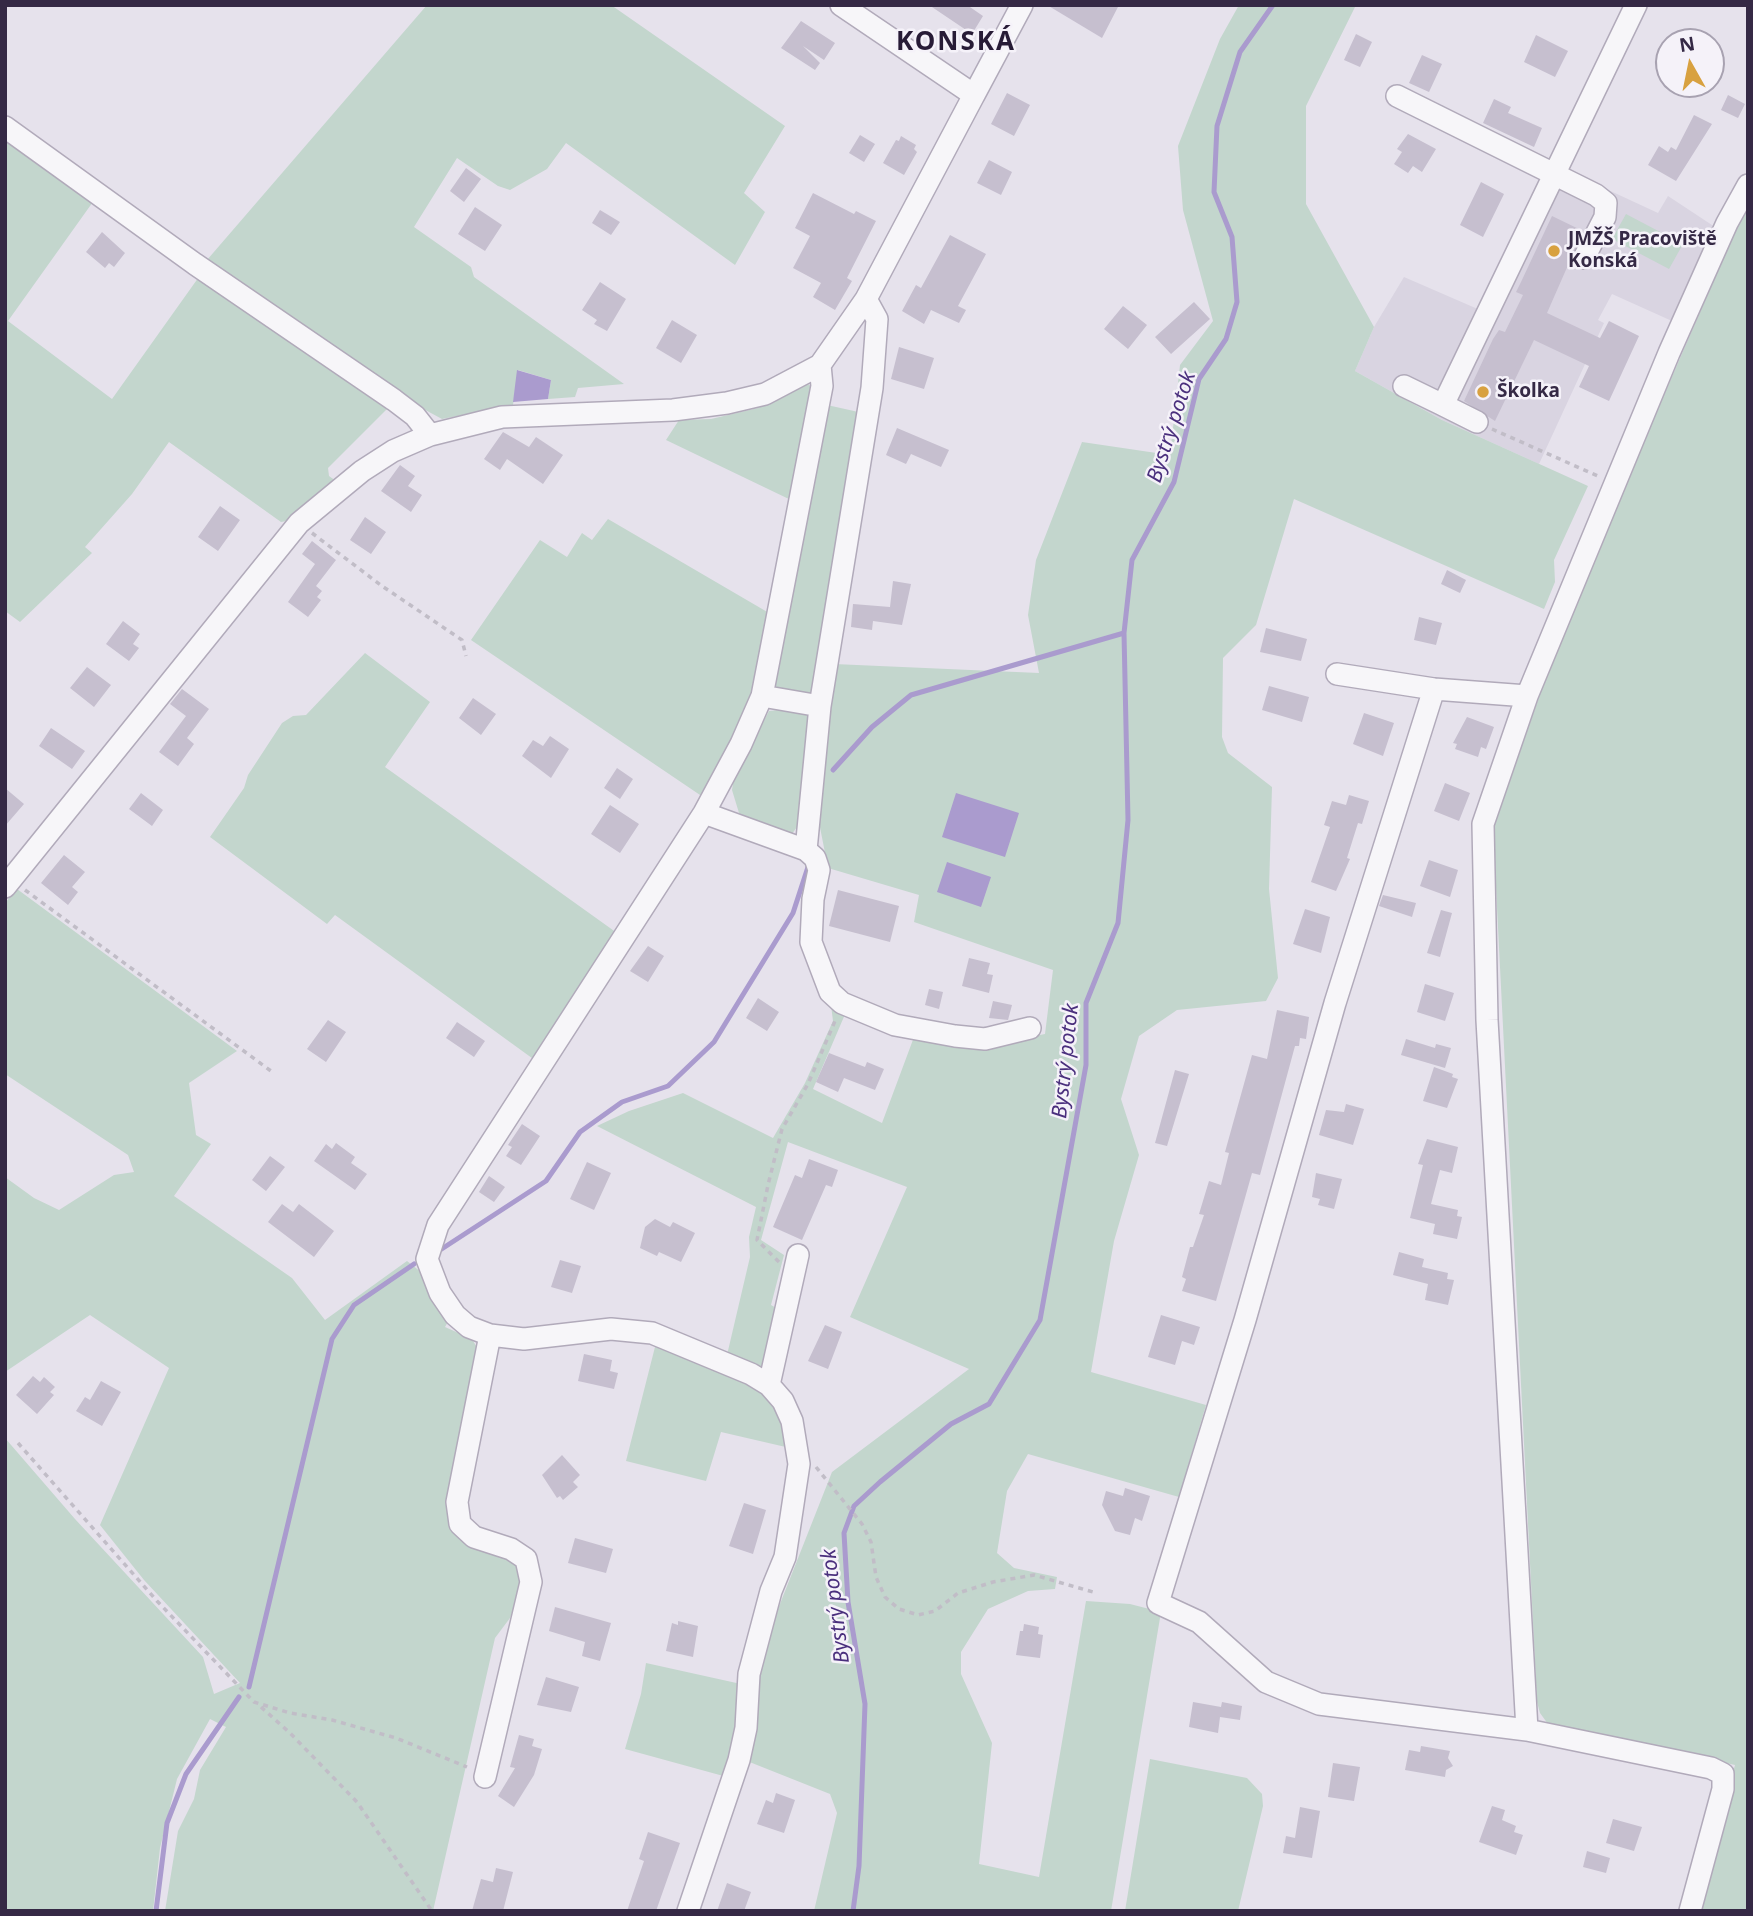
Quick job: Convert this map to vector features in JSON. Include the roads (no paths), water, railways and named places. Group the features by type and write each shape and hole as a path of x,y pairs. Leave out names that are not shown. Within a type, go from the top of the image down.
{"street":[{"path":"841,5 974,95"},
{"path":"8,883 299,523 362,471 393,451 429,435 502,417 673,410 727,403 765,394 820,365 866,299 1022,5"},
{"path":"1443,405 1636,5"},
{"path":"1397,96 1596,195 1605,203 1605,217 1584,258"},
{"path":"5,127 195,264 394,400 415,416 429,435"},
{"path":"1527,1730 1487,1020 1483,824 1527,696 1669,353 1727,223 1748,186"},
{"path":"806,850 820,706 872,388 877,319 866,299"},
{"path":"688,1911 739,1760 746,1728 749,1674 790,1529 799,1464 798,1444 783,1401 769,1385 751,1374 652,1333 611,1329 524,1339 490,1335 469,1327 455,1315 440,1293 427,1259 438,1225 704,813 741,744 762,696 822,386 820,365"},
{"path":"1404,386 1477,422"},
{"path":"1337,674 1434,689 1527,696"},
{"path":"1434,689 1335,1003 1245,1320 1158,1602 1199,1622 1266,1682 1319,1704 1527,1730 1711,1768 1723,1774 1723,1789 1690,1911"},
{"path":"762,696 820,706"},
{"path":"704,813 806,850 815,858 819,870 813,899 811,943 821,974 835,998 853,1010 895,1025 955,1036 985,1039 1030,1028"},
{"path":"769,1385 795,1265"},
{"path":"485,1777 531,1582 526,1559 511,1549 474,1537 460,1524 457,1502 490,1335"}],"waterway":[{"name":"Bystrý potok","path":"853,1911 859,1866 865,1704 848,1602 844,1533 854,1506 880,1482 951,1424 989,1404 1040,1320 1086,1065 1086,1003 1118,923 1128,820 1124,633 1132,560 1174,482 1199,379 1226,339 1237,302 1232,237 1214,192 1217,126 1240,52 1273,5"},
{"path":"833,770 872,727 911,695 1124,633"},
{"path":"437,1252 546,1181 580,1132 622,1102 668,1086 714,1042 793,913 808,867"},
{"path":"249,1687 332,1339 354,1305 414,1264"},
{"path":"156,1911 167,1823 186,1774 239,1697"}],"place":[{"name":"JMŽŠ Pracoviště Konská","path":"1554,251"},
{"name":"Školka","path":"1483,392"}],"district":[{"name":"KONSKÁ","path":"956,43"}]}
